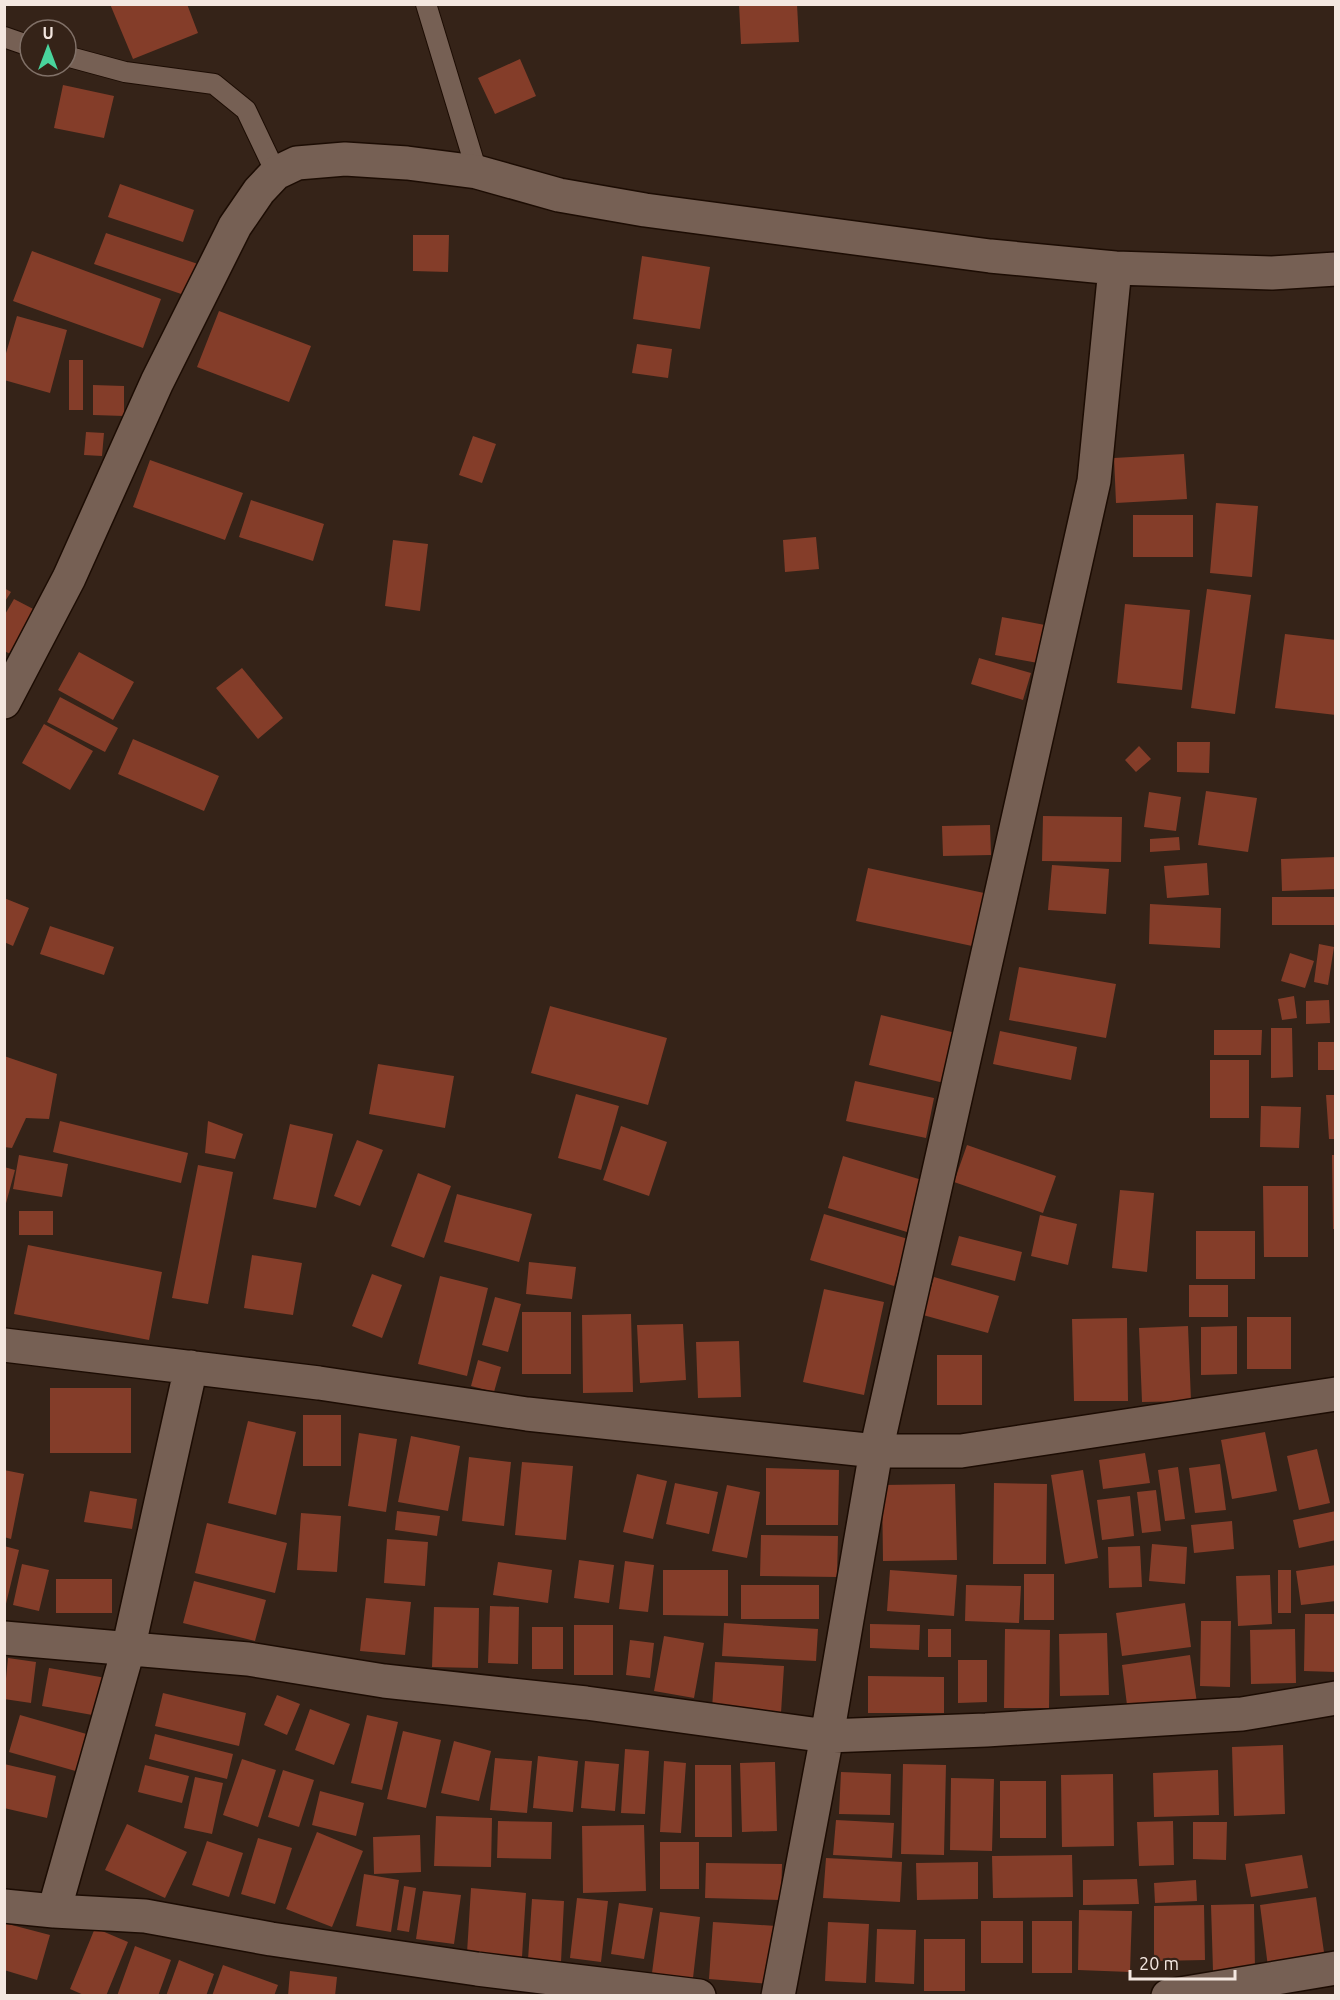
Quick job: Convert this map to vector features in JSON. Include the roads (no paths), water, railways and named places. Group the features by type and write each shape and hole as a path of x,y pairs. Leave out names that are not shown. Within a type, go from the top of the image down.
{"street":[{"path":"4,702 69,578 157,382 235,226 259,191 276,173 297,163 345,159 407,163 477,172 559,195 645,210 990,256 1115,268 1272,273 1335,269"},
{"path":"778,1995 827,1736 876,1451 1094,481 1115,268"},
{"path":"4,1345 319,1383 527,1414 876,1451 961,1452 1335,1394"},
{"path":"54,1911 128,1650 191,1367"},
{"path":"4,1638 248,1659 384,1681 586,1703 827,1736 998,1729 1242,1714 1335,1698"},
{"path":"4,1906 146,1916 271,1939 466,1967 699,1995"},
{"path":"1168,1995 1335,1968"}],"lane":[{"path":"426,4 477,172"},
{"path":"78,59 126,72 214,84 246,110 276,173"}]}
